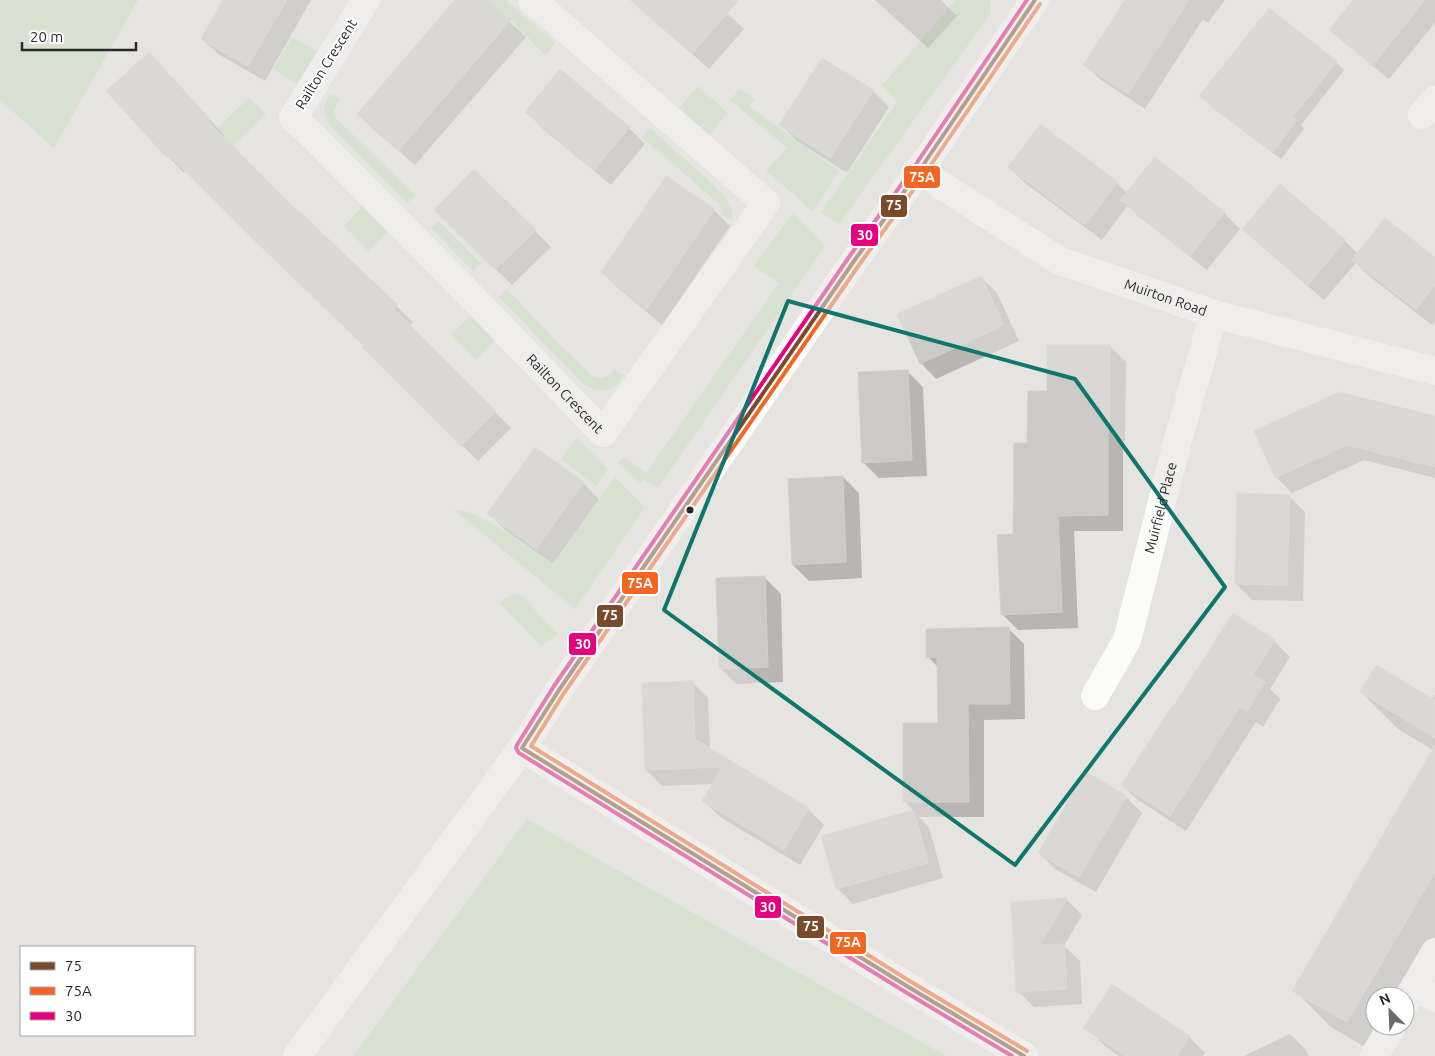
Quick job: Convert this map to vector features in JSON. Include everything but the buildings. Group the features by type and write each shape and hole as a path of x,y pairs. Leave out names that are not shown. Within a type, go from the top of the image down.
{"street":[{"name":"Railton Crescent","path":"366,0 293,118 472,297 604,433 766,203 532,0"},
{"path":"297,1056 522,748 559,690 918,171 1032,1"},
{"name":"Muirton Road","path":"918,171 1058,260 1214,314 1435,371"},
{"name":"Muirfield Place","path":"1095,696 1127,640 1177,443 1214,314"},
{"path":"522,748 902,983 1024,1056"},
{"path":"1418,996 1435,952"},
{"path":"1374,1056 1386,1036"}],"highlighted area":[{"path":"788,301 1075,379 1225,587 1015,865 664,610"}],"green space":[{"path":"0,0 138,0 54,148 0,100"},
{"path":"488,0 506,0 555,43 546,56 511,20"},
{"path":"956,0 990,0 991,13 839,224 821,212 897,102 882,85"},
{"path":"292,37 317,51 297,84 273,69"},
{"path":"698,86 728,113 709,135 679,108"},
{"path":"740,89 755,99 749,106 839,171 813,211 766,171 787,148 730,100"},
{"path":"330,94 340,99 334,110 335,117 415,195 407,204 332,128 324,111"},
{"path":"249,98 266,114 233,146 216,129"},
{"path":"650,128 719,190 731,208 732,220 720,214 722,210 719,204 642,137"},
{"path":"364,205 389,231 368,251 344,226"},
{"path":"793,212 825,246 658,488 644,479 639,484 618,463 623,457 646,473 779,283 754,266"},
{"path":"439,221 481,264 473,271 431,228"},
{"path":"507,289 591,375 604,377 614,370 624,375 620,381 606,390 584,385 499,297"},
{"path":"472,314 497,338 476,360 451,335"},
{"path":"577,438 608,469 596,486 561,459"},
{"path":"615,477 645,507 575,609 454,510 465,511 491,523 553,565"},
{"path":"514,594 523,597 558,634 541,646 499,603"},
{"path":"527,819 946,1056 353,1056"}],"transit line":[{"name":"30","path":"1012,1056 519,753 516,748 554,686 849,257 914,167 1027,0"},
{"name":"75","path":"1024,1056 910,988 522,748 559,690 854,261 919,171 1035,0"},
{"name":"75A","path":"1027,1051 913,983 531,746 564,693 859,265 924,175 1040,4"}]}
